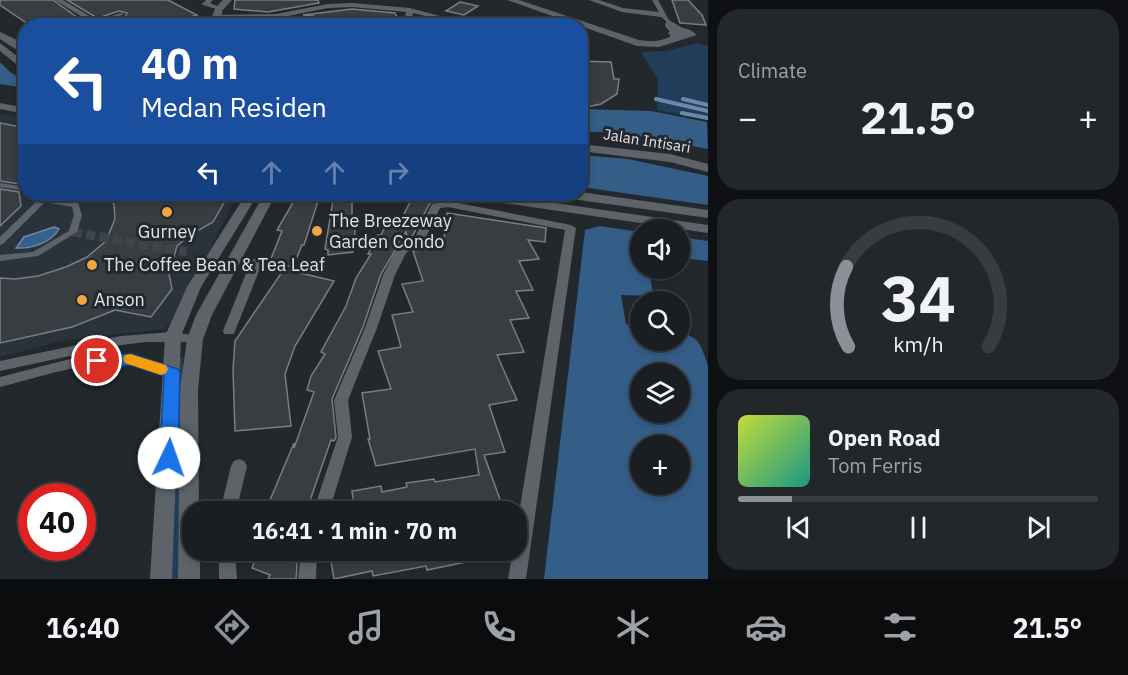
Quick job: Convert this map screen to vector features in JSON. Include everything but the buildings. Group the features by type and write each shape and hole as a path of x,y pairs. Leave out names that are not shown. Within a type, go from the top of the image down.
{"street":[{"path":"58,0 90,18"},
{"path":"210,0 205,4 218,17 276,16 328,6 352,5 410,10 442,18"},
{"path":"218,17 228,0"},
{"path":"511,0 564,18"},
{"path":"592,0 673,27"},
{"path":"654,0 673,27"},
{"path":"408,18 410,10"},
{"path":"110,18 122,14"},
{"path":"276,16 280,18"},
{"path":"588,26 638,43 657,45 667,44 673,27"},
{"path":"0,35 18,46"},
{"path":"0,46 18,62"},
{"path":"0,96 18,99"},
{"path":"0,106 18,109"},
{"name":"Jalan Intisari","path":"588,139 653,145 708,158"},
{"name":"Jalan Intisari","path":"588,148 659,157 708,168"},
{"path":"0,184 18,187"},
{"path":"588,197 708,214"},
{"path":"0,242 38,201"},
{"path":"0,258 35,254 73,232 78,215 75,205 63,201"},
{"path":"161,579 173,336 194,287 248,201"},
{"path":"189,579 189,389 195,339 204,315 266,201"},
{"path":"518,201 708,229"},
{"path":"325,501 345,437 341,400 349,376 401,251 420,239 434,208 439,204 448,204 571,228 527,514"},
{"path":"229,332 257,261"},
{"path":"0,366 93,346 173,336 195,339"},
{"path":"0,382 77,364 116,358 132,359 172,373"},
{"path":"231,501 239,466"},
{"path":"227,561 228,579"},
{"path":"307,579 308,561"},
{"path":"517,579 520,561"}],"shaded area":[{"path":"698,43 708,46 708,120 657,110 658,79 641,52 666,51"},
{"path":"0,62 18,77 18,87 0,84"},
{"path":"588,109 651,111 707,122 708,149 617,132 588,132"},
{"path":"0,113 18,117 18,201 234,201 173,320 164,329 64,340 0,357"},
{"path":"588,156 628,159 708,176 708,205 588,188"},
{"path":"600,226 630,230 630,279 650,279 653,291 630,291 630,295 621,295 626,324 630,325 630,351 690,351 690,336 699,344 708,366 708,579 544,579 585,230"},
{"path":"54,227 59,229 46,241 34,246 16,248 24,237"},
{"path":"690,238 708,241 708,261 690,259"},
{"path":"183,357 183,579 171,579 180,358"}],"waterway":[{"path":"656,99 708,111"},
{"path":"683,99 708,105"},
{"path":"682,113 708,118"}],"tunnel":[{"path":"73,232 187,252"}],"slow traffic":[{"path":"130,359 161,369"}],"place":[{"name":"Gurney","path":"167,212"},
{"name":"The Breezeway Garden Condo","path":"317,231"},
{"name":"The Coffee Bean & Tea Leaf","path":"92,265"},
{"name":"Anson","path":"82,300"}],"route":[{"path":"97,361 116,358 132,359 172,373 169,458"}]}
